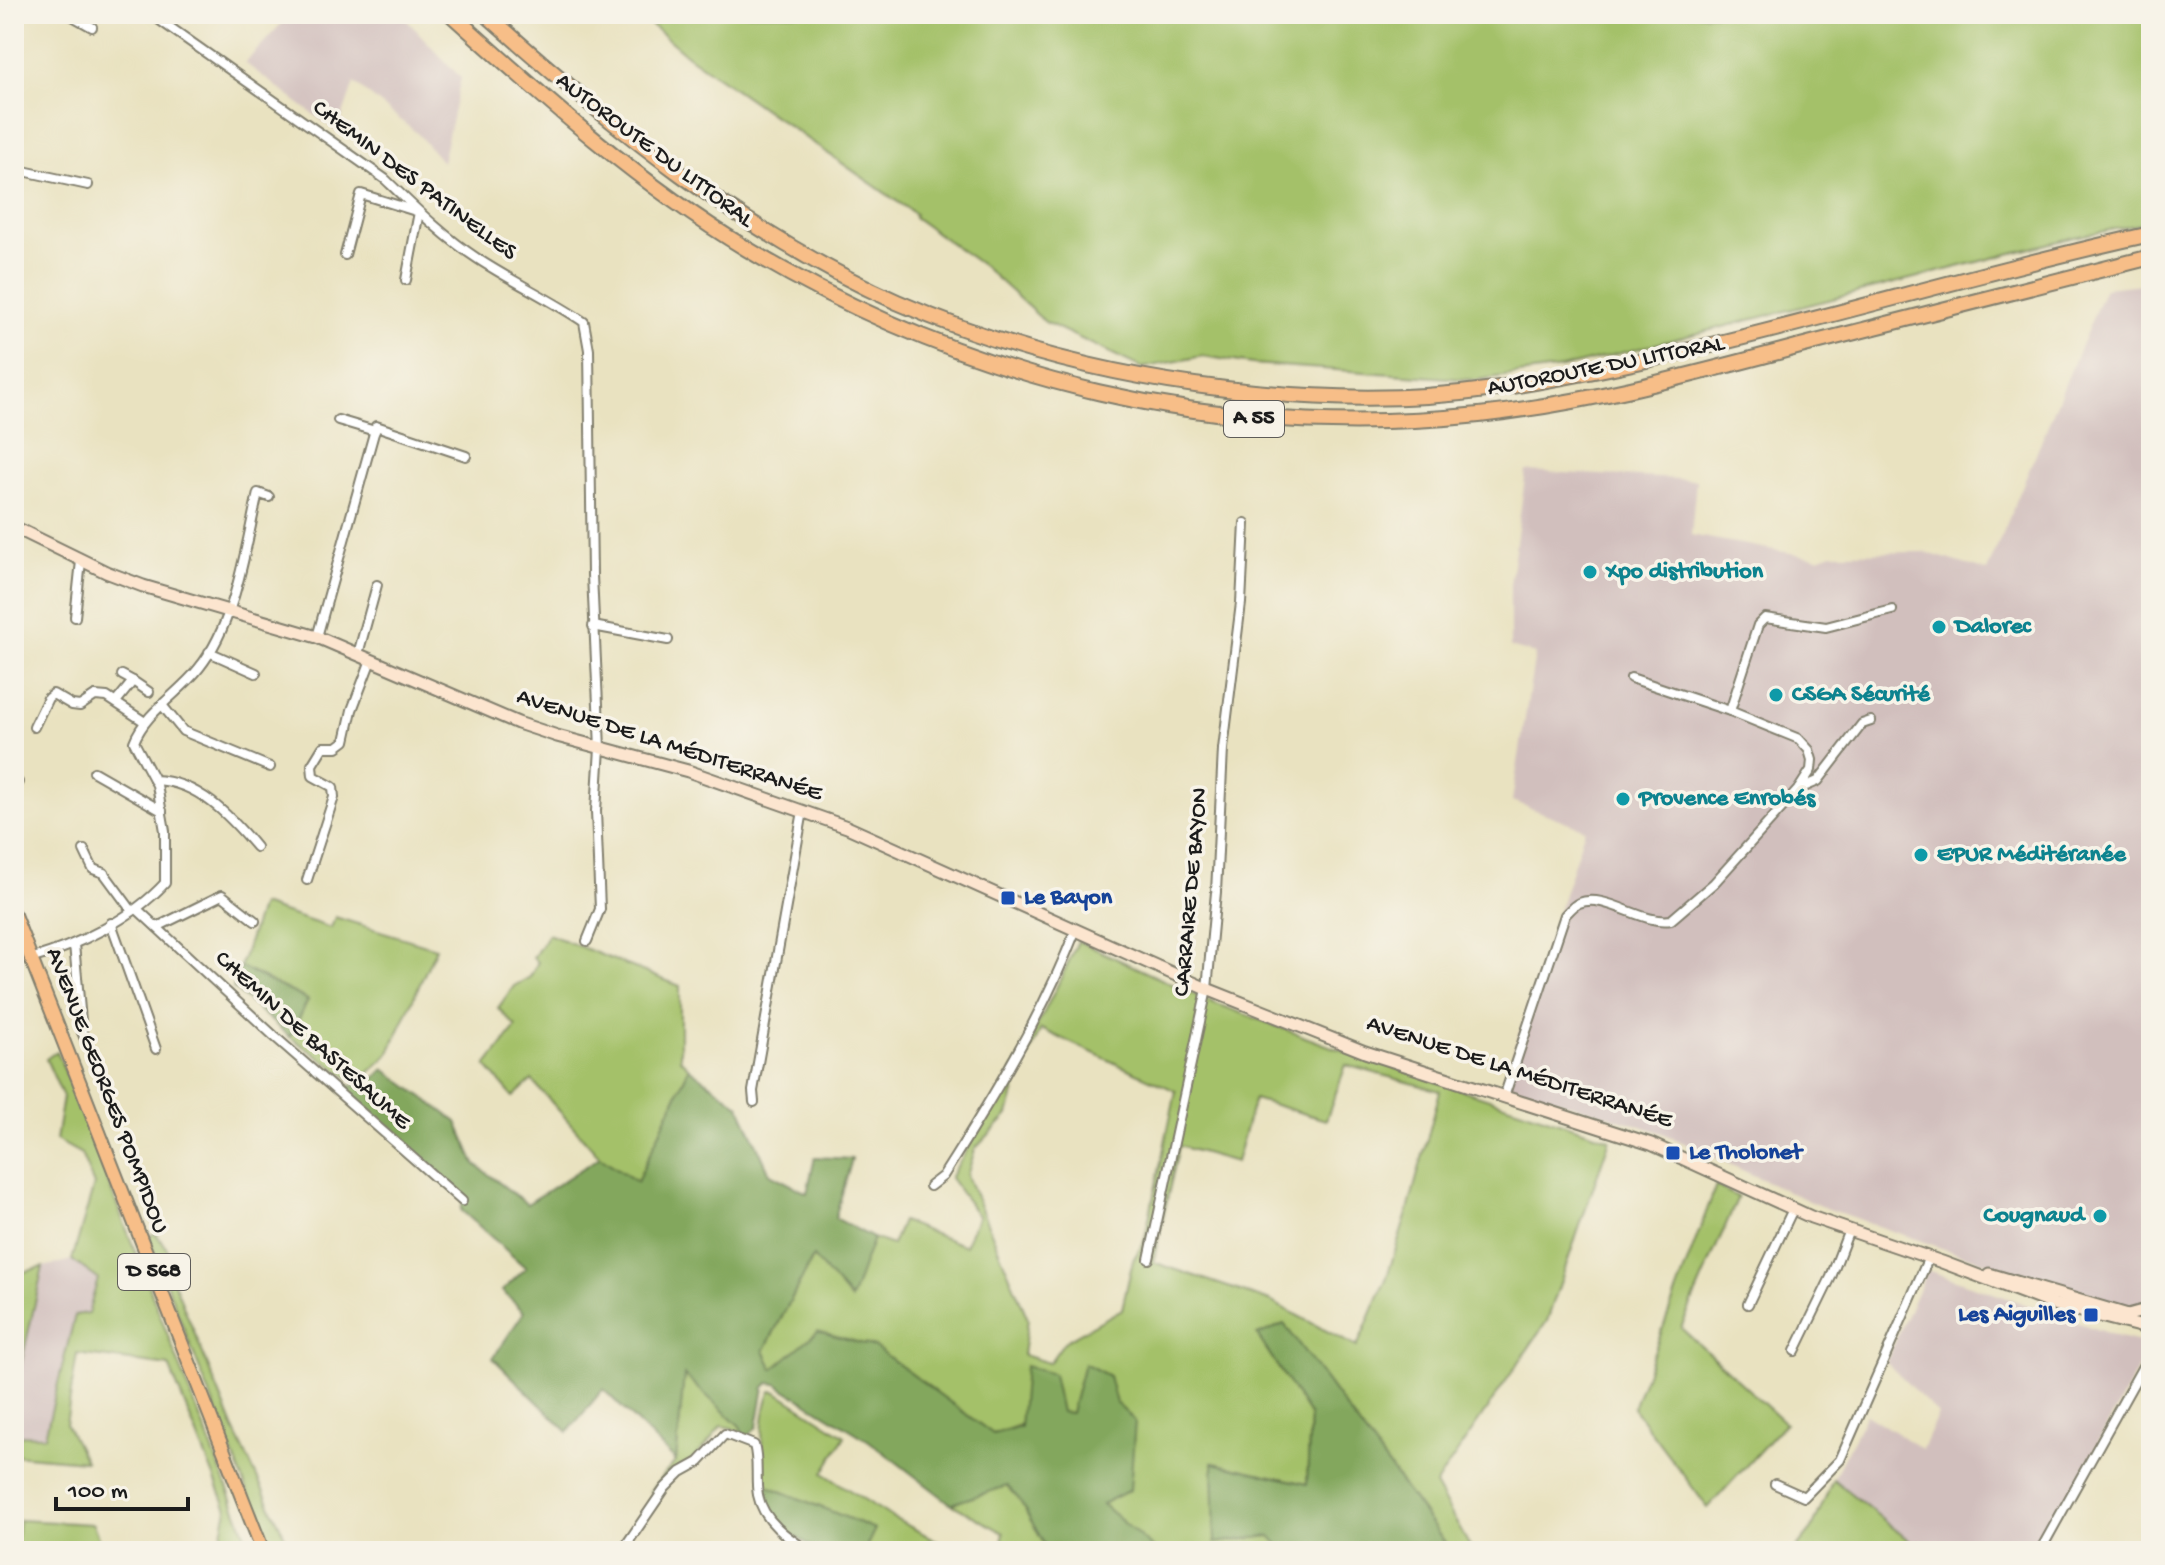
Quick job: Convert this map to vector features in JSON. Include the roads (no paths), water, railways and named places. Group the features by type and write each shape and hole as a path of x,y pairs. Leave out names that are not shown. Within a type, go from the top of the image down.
{"highway":[{"name":"AUTOROUTE DU LITTORAL","path":"451,14 596,140 670,196 744,247 817,288 883,321 1036,377 1132,401 1204,412 1265,420 1330,423 1480,415 1561,403 1693,375 2151,257"},
{"name":"AUTOROUTE DU LITTORAL","path":"486,14 645,148 770,234 817,260 895,301 975,333 1060,359 1165,382 1271,395 1400,398 1481,390 1557,378 1692,349 2037,259 2151,234"}],"main road":[{"name":"AVENUE DE LA MÉDITERRANÉE","path":"14,528 81,561 143,586 317,637 518,723 688,771 803,811 913,855 1207,989 1303,1029 1679,1148 1849,1230"},
{"name":"AVENUE GEORGES POMPIDOU","path":"14,915 20,942 30,959 263,1551"},
{"name":"AVENUE DE LA MÉDITERRANÉE","path":"1506,1094 1651,1144 1793,1209 2053,1304 2151,1327"},
{"name":"AVENUE DE LA MÉDITERRANÉE","path":"1942,1262 2016,1281 2113,1312 2128,1315 2151,1308"},
{"path":"2151,1308 2151,1327"}],"street":[{"path":"69,14 92,27"},
{"name":"CHEMIN DES PATINELLES","path":"151,14 385,179 419,212 478,259 547,297 584,322 589,350 593,626 600,748 596,811 600,909 587,941"},
{"path":"14,169 88,185"},
{"path":"345,255 361,194 419,212 406,280"},
{"path":"338,420 466,456"},
{"path":"317,637 376,429"},
{"path":"30,959 74,944 134,910 165,883 162,811 154,780 134,742 139,728 200,668 209,652 230,613 258,493 269,497"},
{"name":"CARRAIRE DE BAYON","path":"1149,1259 1207,989 1216,892 1223,749 1241,603 1245,523"},
{"path":"75,617 81,561"},
{"path":"358,654 377,585"},
{"path":"1730,711 1758,625 1765,618 1826,627 1892,610"},
{"path":"593,626 668,640"},
{"path":"209,652 256,673"},
{"path":"307,880 334,797 333,787 313,776 312,765 323,747 337,747 345,741 352,710 371,660"},
{"path":"122,675 149,692"},
{"path":"1506,1094 1565,915 1580,902 1592,901 1649,920 1671,920 1714,883 1798,790 1811,770 1809,750 1799,739 1730,711 1631,678"},
{"path":"116,702 133,681"},
{"path":"34,727 53,694 80,706 95,696 107,697 145,722"},
{"path":"162,705 183,731 270,767"},
{"path":"1798,790 1818,781 1862,724 1871,721"},
{"path":"1812,760 1835,759"},
{"path":"94,772 162,811"},
{"path":"154,780 169,781 208,799 230,817 256,847"},
{"path":"754,1102 753,1091 803,811"},
{"name":"CHEMIN DE BASTESAUME","path":"84,850 93,869 104,873 134,910 157,927 274,1036 462,1201"},
{"path":"157,927 222,895 255,921"},
{"path":"111,923 156,1049"},
{"path":"930,1186 943,1176 996,1093 1062,964 1076,929"},
{"path":"74,944 82,1032 100,1073"},
{"path":"1748,1304 1793,1209"},
{"path":"1795,1351 1831,1277 1849,1230"},
{"path":"1775,1484 1804,1497 1840,1460 1929,1257"},
{"path":"2040,1551 2151,1352"},
{"path":"622,1551 665,1488 681,1472 699,1462 725,1434 754,1445 762,1509 778,1529 808,1551"}],"place":[{"name":"Xpo distribution","path":"1590,572"},
{"name":"Dalorec","path":"1939,627"},
{"name":"CSGA Sécurité","path":"1776,695"},
{"name":"Provence Enrobés","path":"1623,799"},
{"name":"EPUR Méditéranée","path":"1921,855"},
{"name":"Le Bayon","path":"1008,898"},
{"name":"Le Tholonet","path":"1673,1153"},
{"name":"Cougnaud","path":"2100,1216"},
{"name":"Les Aiguilles","path":"2091,1315"}]}
